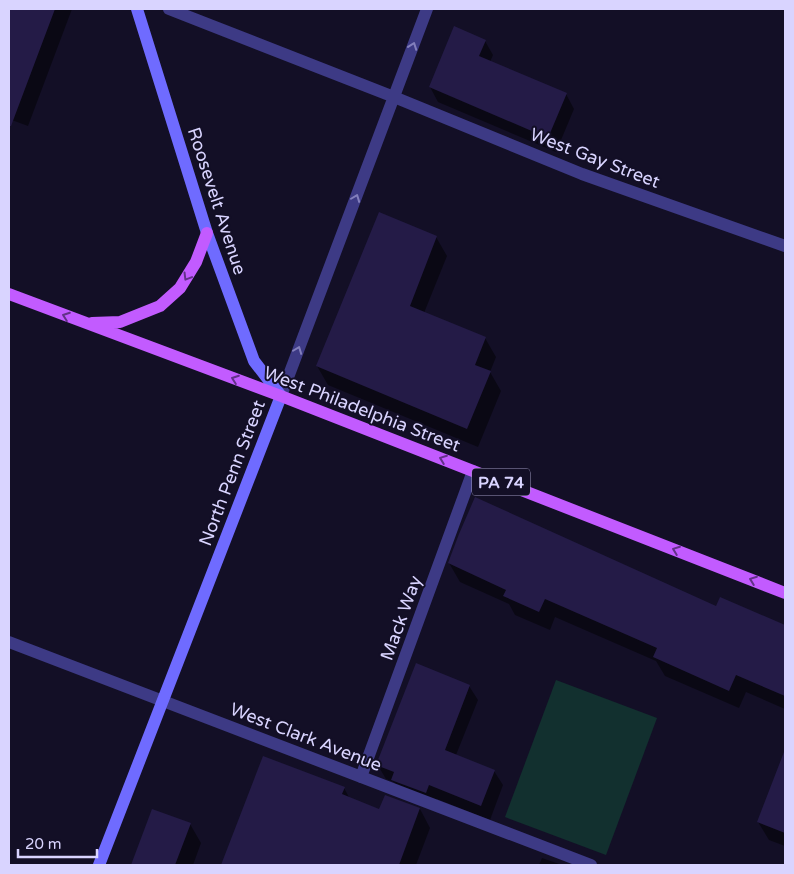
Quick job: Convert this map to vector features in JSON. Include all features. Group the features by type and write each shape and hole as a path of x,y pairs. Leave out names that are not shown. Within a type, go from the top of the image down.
{"main road":[{"name":"Roosevelt Avenue","path":"137,9 207,233 254,360 281,396"},
{"path":"84,323 120,322 160,306 180,288 196,262 207,233"},
{"name":"West Philadelphia Street","path":"9,294 281,396 785,593"},
{"name":"North Penn Street","path":"99,865 281,396"}],"street":[{"name":"West Gay Street","path":"169,9 394,97 582,174 785,246"},
{"name":"North Penn Street","path":"281,396 427,9"},
{"name":"Mack Way","path":"361,777 473,471"},
{"name":"West Clark Avenue","path":"9,642 591,865"}],"green space":[{"path":"556,680 657,718 606,855 505,817"}],"building":[{"path":"9,9 55,9 11,126 9,126"},
{"path":"454,26 486,40 479,56 567,93 548,138 429,87"},
{"path":"379,212 437,236 410,306 486,337 475,365 491,371 467,429 316,366"},
{"path":"475,497 716,606 720,597 785,625 785,696 736,675 729,691 653,657 657,648 545,599 539,612 503,596 506,590 448,563"},
{"path":"416,663 470,685 445,750 495,770 481,806 429,785 426,793 391,780 394,772 376,765"},
{"path":"785,753 785,833 757,822"},
{"path":"263,756 345,787 342,794 379,809 385,795 420,808 399,865 221,865"},
{"path":"152,809 191,823 175,865 131,865"}]}
